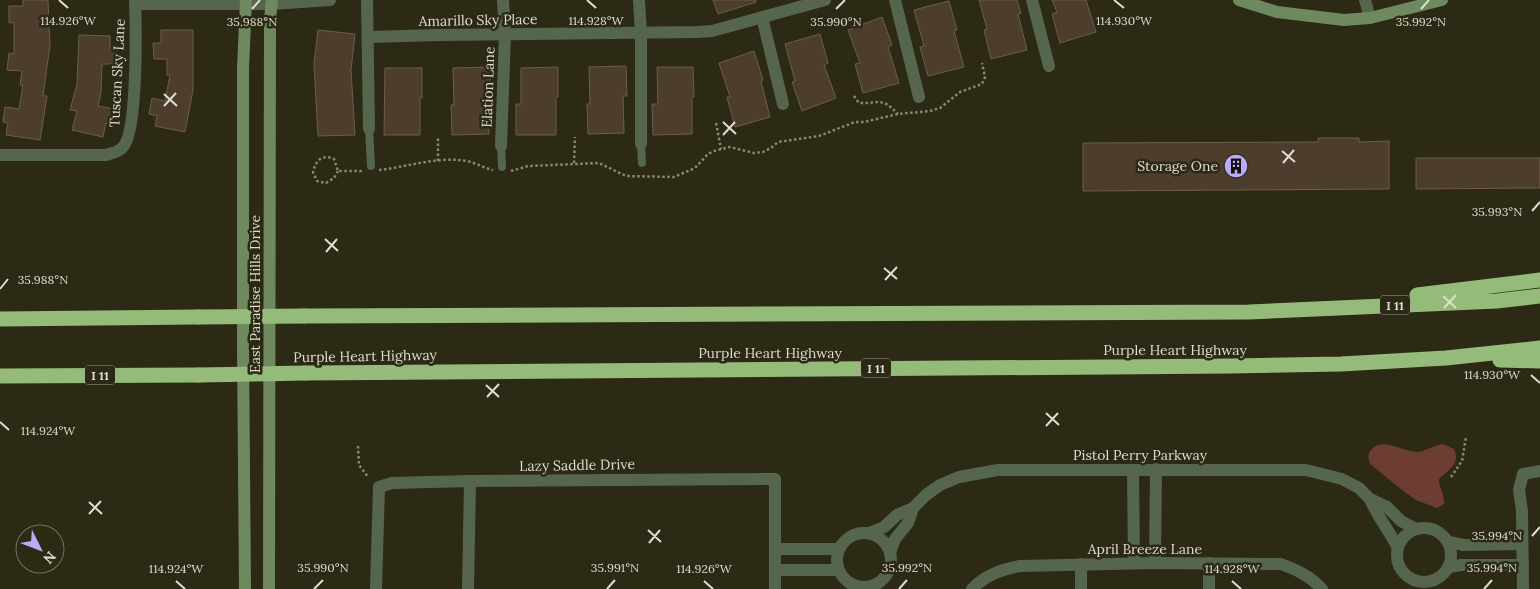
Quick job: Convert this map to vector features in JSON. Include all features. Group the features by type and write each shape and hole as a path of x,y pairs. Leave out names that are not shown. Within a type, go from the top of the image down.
{"highway":[{"path":"1249,312 1441,293 1540,280"},
{"name":"I 11","path":"0,319 1249,312 1497,301 1540,296"},
{"name":"Purple Heart Highway","path":"0,376 1342,364 1446,358 1540,348"},
{"path":"1446,358 1540,362"}],"street":[{"path":"135,2 330,0"},
{"path":"367,0 370,129"},
{"name":"Elation Lane","path":"501,146 505,34 503,0"},
{"path":"639,0 641,33 641,144"},
{"name":"Amarillo Sky Place","path":"368,37 685,33 712,31 824,0"},
{"path":"895,0 920,97"},
{"path":"1032,0 1049,66"},
{"path":"1239,0 1277,12 1344,20 1370,18 1442,0"},
{"path":"1365,0 1370,18"},
{"name":"Tuscan Sky Lane","path":"0,155 106,155 116,152 123,147 130,132 133,108 135,2"},
{"name":"East Paradise Hills Drive","path":"245,589 243,69 246,2"},
{"name":"East Paradise Hills Drive","path":"269,589 270,19 272,2"},
{"path":"762,18 783,104"},
{"path":"1155,563 1156,469"},
{"name":"Pistol Perry Parkway","path":"869,533 884,527 898,516 913,508 940,485 959,477 998,470 1306,470 1342,479 1359,488 1370,499 1387,507 1401,521 1416,529"},
{"path":"1133,470 1134,563"},
{"path":"1523,589 1522,511 1519,490 1524,474 1540,471"},
{"name":"Lazy Saddle Drive","path":"376,589 379,487 392,483 775,478 775,549"},
{"path":"468,589 470,481"},
{"name":"Pistol Perry Parkway","path":"1370,499 1377,516 1390,533 1398,548"},
{"name":"Pistol Perry Parkway","path":"890,553 895,539 908,523 913,508"},
{"path":"1416,529 1436,530 1449,542 1452,552 1449,567 1436,584 1414,584 1404,574 1397,562 1398,548 1405,535 1416,529"},
{"path":"859,533 869,533 884,541 890,553 890,567 877,586 853,587 843,578 838,570 836,559 838,549 846,538 859,533"},
{"path":"1449,542 1464,544 1522,544"},
{"path":"775,589 775,549 838,549"},
{"name":"April Breeze Lane","path":"975,586 1004,569 1020,566 1134,563 1281,564 1298,571 1318,584"},
{"path":"1209,563 1209,589"},
{"path":"1081,564 1081,589"},
{"path":"1449,567 1461,565 1523,565"},
{"path":"775,570 838,570"}],"lane":[{"path":"370,129 370,166"},
{"path":"641,144 642,163"},
{"path":"501,146 502,167"}],"path":[{"path":"854,96 859,103 883,102 898,114"},
{"path":"716,122 721,149"},
{"path":"438,136 438,161"},
{"path":"574,164 575,137"},
{"path":"1452,477 1462,461 1466,437"},
{"path":"358,446 359,465 368,477"}],"shaded area":[{"path":"1382,444 1417,452 1443,444 1454,449 1456,458 1453,466 1439,479 1444,504 1437,508 1416,500 1406,493 1370,464 1369,460 1370,451"}],"building":[{"path":"23,0 48,0 50,45 43,96 47,96 40,140 6,135 8,123 3,122 5,107 19,109 23,85 20,85 22,71 7,70 9,53 14,54 14,22 9,23 9,6 23,6"},
{"path":"713,0 756,0 756,2 718,14"},
{"path":"979,0 1017,0 1021,13 1018,14 1027,50 991,59 984,30 987,29"},
{"path":"1052,0 1086,0 1096,32 1060,43 1052,14 1057,12"},
{"path":"949,1 957,30 954,31 964,67 928,76 920,47 924,46 914,10"},
{"path":"882,17 892,45 888,47 899,83 863,93 855,64 860,63 848,30"},
{"path":"161,30 193,30 193,90 185,132 155,126 157,116 149,114 152,98 165,101 170,75 167,75 167,59 154,59 153,43 161,43"},
{"path":"318,30 355,34 351,70 355,135 318,136 314,64"},
{"path":"820,34 828,63 824,65 836,98 802,111 792,82 795,81 785,44"},
{"path":"79,35 110,36 110,48 117,49 116,64 102,64 101,93 98,106 114,109 111,124 106,123 103,137 72,130 77,111 70,110 77,84"},
{"path":"754,51 763,80 761,81 770,117 735,127 727,97 730,97 719,63"},
{"path":"626,66 627,96 623,96 624,133 588,134 587,104 590,104 589,67"},
{"path":"490,67 491,97 488,97 489,134 452,135 451,105 454,105 453,68"},
{"path":"558,67 556,135 516,135 516,104 521,104 521,68"},
{"path":"657,67 693,67 692,134 653,135 652,104 658,104"},
{"path":"385,68 422,68 420,135 384,135"},
{"name":"Storage One","path":"1318,138 1359,138 1359,142 1389,141 1389,189 1083,191 1083,143 1318,142"},
{"path":"1416,158 1540,158 1540,188 1416,189"}],"place":[{"name":"Storage One","path":"1236,166"}]}
